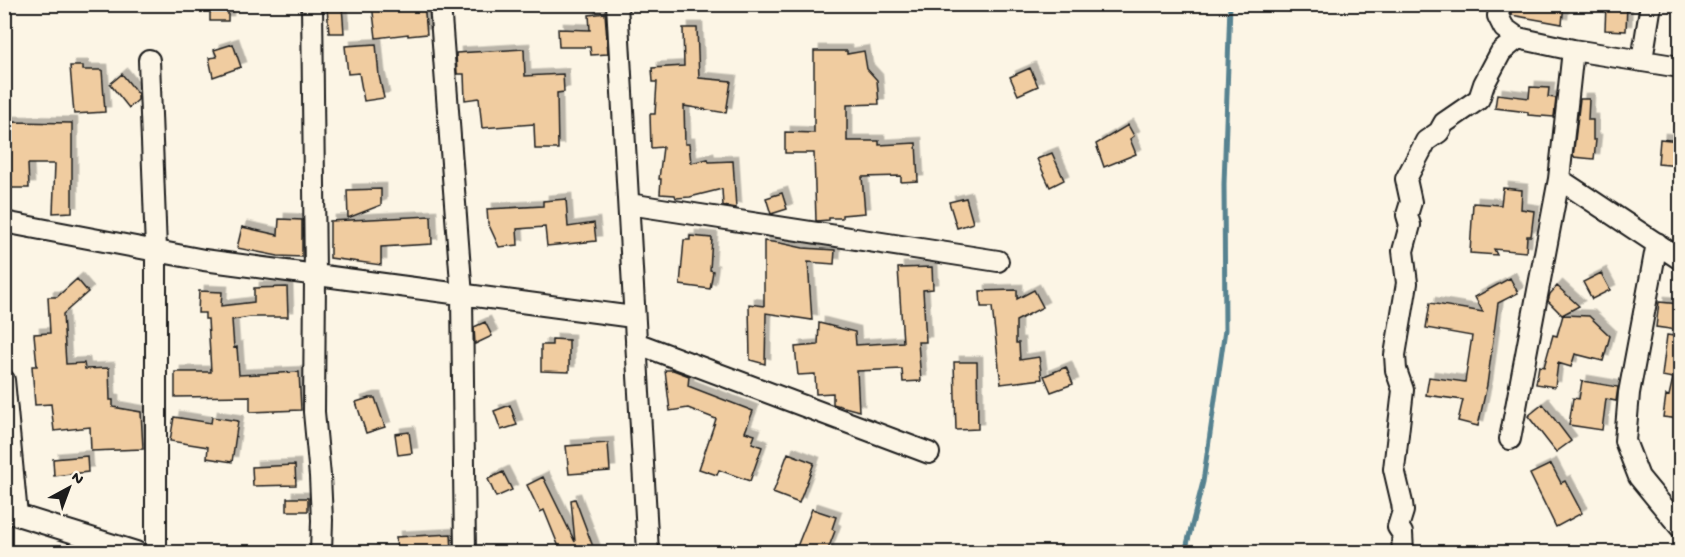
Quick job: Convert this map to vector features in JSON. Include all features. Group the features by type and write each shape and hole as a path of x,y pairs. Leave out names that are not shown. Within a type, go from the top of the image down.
{"street":[{"path":"312,4 314,411 321,487 321,552"},
{"path":"440,4 462,296 465,552"},
{"path":"617,4 648,552"},
{"path":"1500,4 1498,16 1504,28 1518,38 1573,50 1680,67"},
{"path":"1642,60 1651,4"},
{"path":"1402,552 1402,533 1398,527 1402,503 1394,469 1403,390 1396,370 1395,355 1407,283 1403,251 1410,225 1407,214 1412,202 1406,179 1426,141 1439,132 1444,123 1479,99 1484,84 1501,52 1518,38"},
{"path":"1510,440 1559,179 1573,50"},
{"path":"149,60 156,250 156,552"},
{"path":"1559,179 1680,259"},
{"path":"629,204 998,261"},
{"path":"4,222 204,260 633,317"},
{"path":"1657,243 1629,393 1625,441 1639,477 1680,527"},
{"path":"636,344 929,453"},
{"path":"4,380 11,513 136,552"}],"building":[{"path":"210,4 228,4 228,21 210,21"},
{"path":"372,4 424,4 427,34 376,38"},
{"path":"1512,4 1564,4 1562,24 1511,15"},
{"path":"1606,4 1627,4 1626,31 1605,30"},
{"path":"342,6 344,33 329,33 327,7"},
{"path":"605,13 608,54 591,55 590,47 559,47 558,29 590,30 589,15"},
{"path":"683,28 697,28 699,78 731,81 726,113 684,106 685,144 689,144 691,163 708,159 709,162 733,161 736,208 723,206 722,189 690,197 676,198 675,195 660,194 661,179 659,179 663,147 651,148 650,114 655,114 657,82 653,82 652,68 684,66"},
{"path":"233,44 241,67 213,77 209,58 217,57 214,50"},
{"path":"376,44 384,98 364,101 359,73 348,74 345,46"},
{"path":"524,49 525,76 563,74 564,92 557,93 558,149 535,149 534,124 482,128 479,98 465,100 464,74 457,74 456,53"},
{"path":"814,51 847,51 847,54 864,51 867,69 877,80 879,104 847,105 847,141 879,141 879,145 916,143 918,181 901,182 901,176 862,177 865,213 816,221 814,153 785,153 785,132 814,133"},
{"path":"70,66 83,66 83,70 102,70 105,112 74,114"},
{"path":"1030,68 1038,86 1018,95 1010,77"},
{"path":"122,74 138,94 138,100 129,108 110,84"},
{"path":"1530,87 1549,88 1548,97 1556,98 1554,117 1528,115 1528,112 1495,108 1497,94 1529,98"},
{"path":"1580,99 1589,99 1588,120 1593,120 1593,140 1596,140 1594,159 1573,157"},
{"path":"9,122 72,123 72,212 53,213 55,164 28,164 29,188 9,188"},
{"path":"1128,125 1134,136 1130,139 1136,154 1104,167 1096,144"},
{"path":"1660,139 1680,141 1680,166 1658,164"},
{"path":"1052,153 1064,180 1050,187 1037,159"},
{"path":"1503,188 1522,190 1521,209 1534,211 1531,236 1527,236 1526,252 1494,249 1497,255 1470,253 1473,203 1501,205"},
{"path":"381,189 381,205 348,218 347,190"},
{"path":"782,193 787,209 771,214 766,198"},
{"path":"966,198 973,223 957,228 949,202"},
{"path":"566,199 568,227 594,223 596,241 547,246 545,227 517,229 518,245 499,247 488,223 487,209 543,206 543,201"},
{"path":"431,216 432,244 381,247 381,265 330,258 330,221"},
{"path":"279,219 302,220 302,257 278,256 237,248 242,227 278,235"},
{"path":"690,236 712,238 710,270 713,271 710,289 680,285 684,240 690,240"},
{"path":"764,241 803,248 835,250 834,264 808,262 812,320 766,313 765,364 750,360 749,304 764,306"},
{"path":"932,267 933,289 923,290 926,342 918,342 921,381 903,382 902,369 857,371 859,411 833,404 833,393 816,394 815,374 798,375 795,347 818,345 819,323 855,332 856,345 903,342 898,268"},
{"path":"1601,273 1610,290 1592,299 1583,282"},
{"path":"1510,278 1518,293 1498,303 1487,385 1478,426 1458,421 1463,400 1426,395 1429,377 1465,382 1472,336 1426,328 1430,303 1483,312 1475,297"},
{"path":"77,279 88,292 63,314 66,364 84,363 85,369 109,368 110,400 113,400 113,407 141,412 143,449 91,451 90,427 54,431 51,404 35,405 32,366 37,366 34,334 50,333 48,297 57,297"},
{"path":"1557,286 1579,306 1562,315 1548,301 1550,294"},
{"path":"287,287 288,317 250,317 232,320 234,348 237,347 239,375 299,372 301,410 250,412 250,396 175,397 175,372 211,372 208,319 205,319 205,313 198,313 199,291 222,292 221,306 254,302 254,288"},
{"path":"1017,290 1017,299 1034,290 1043,307 1016,321 1016,343 1019,343 1020,360 1039,357 1042,379 1001,384 992,307 981,307 980,291"},
{"path":"1659,302 1680,304 1677,330 1656,327"},
{"path":"1563,315 1589,316 1610,336 1603,361 1575,354 1571,367 1558,363 1555,387 1536,384 1539,366 1544,367 1553,335 1557,336"},
{"path":"485,322 492,336 475,344 474,327"},
{"path":"1667,335 1680,337 1680,419 1663,417 1666,395 1669,396 1673,378 1662,376"},
{"path":"552,339 569,340 569,372 541,371 541,345 552,345"},
{"path":"954,362 977,362 978,429 956,430"},
{"path":"1066,367 1073,384 1051,392 1044,376"},
{"path":"665,370 673,370 689,376 688,386 753,411 745,432 755,435 752,443 762,447 750,481 719,470 717,475 699,469 716,419 688,408 670,411"},
{"path":"1582,381 1618,387 1616,401 1606,399 1602,430 1569,425 1573,398 1579,399"},
{"path":"375,398 385,427 366,433 356,402"},
{"path":"1543,404 1571,441 1556,452 1528,416"},
{"path":"510,405 517,425 501,430 494,411"},
{"path":"174,417 211,423 212,417 238,421 232,462 207,458 208,447 170,441"},
{"path":"409,432 412,453 398,455 395,434"},
{"path":"608,443 610,471 569,474 566,446"},
{"path":"788,453 814,463 799,503 773,493"},
{"path":"87,456 88,472 54,476 53,459"},
{"path":"1551,464 1561,483 1565,481 1582,513 1556,527 1530,474"},
{"path":"295,465 296,485 253,486 252,467"},
{"path":"503,472 512,490 496,497 488,479"},
{"path":"543,477 575,542 571,500 575,499 595,552 561,552 544,510 540,512 527,485"},
{"path":"287,498 308,498 308,511 287,511"},
{"path":"812,509 836,517 832,529 835,531 827,552 806,552 796,549"},
{"path":"451,534 452,552 397,552 396,537"}],"waterway":[{"path":"1185,552 1203,482 1225,330 1224,184 1230,4"}]}
